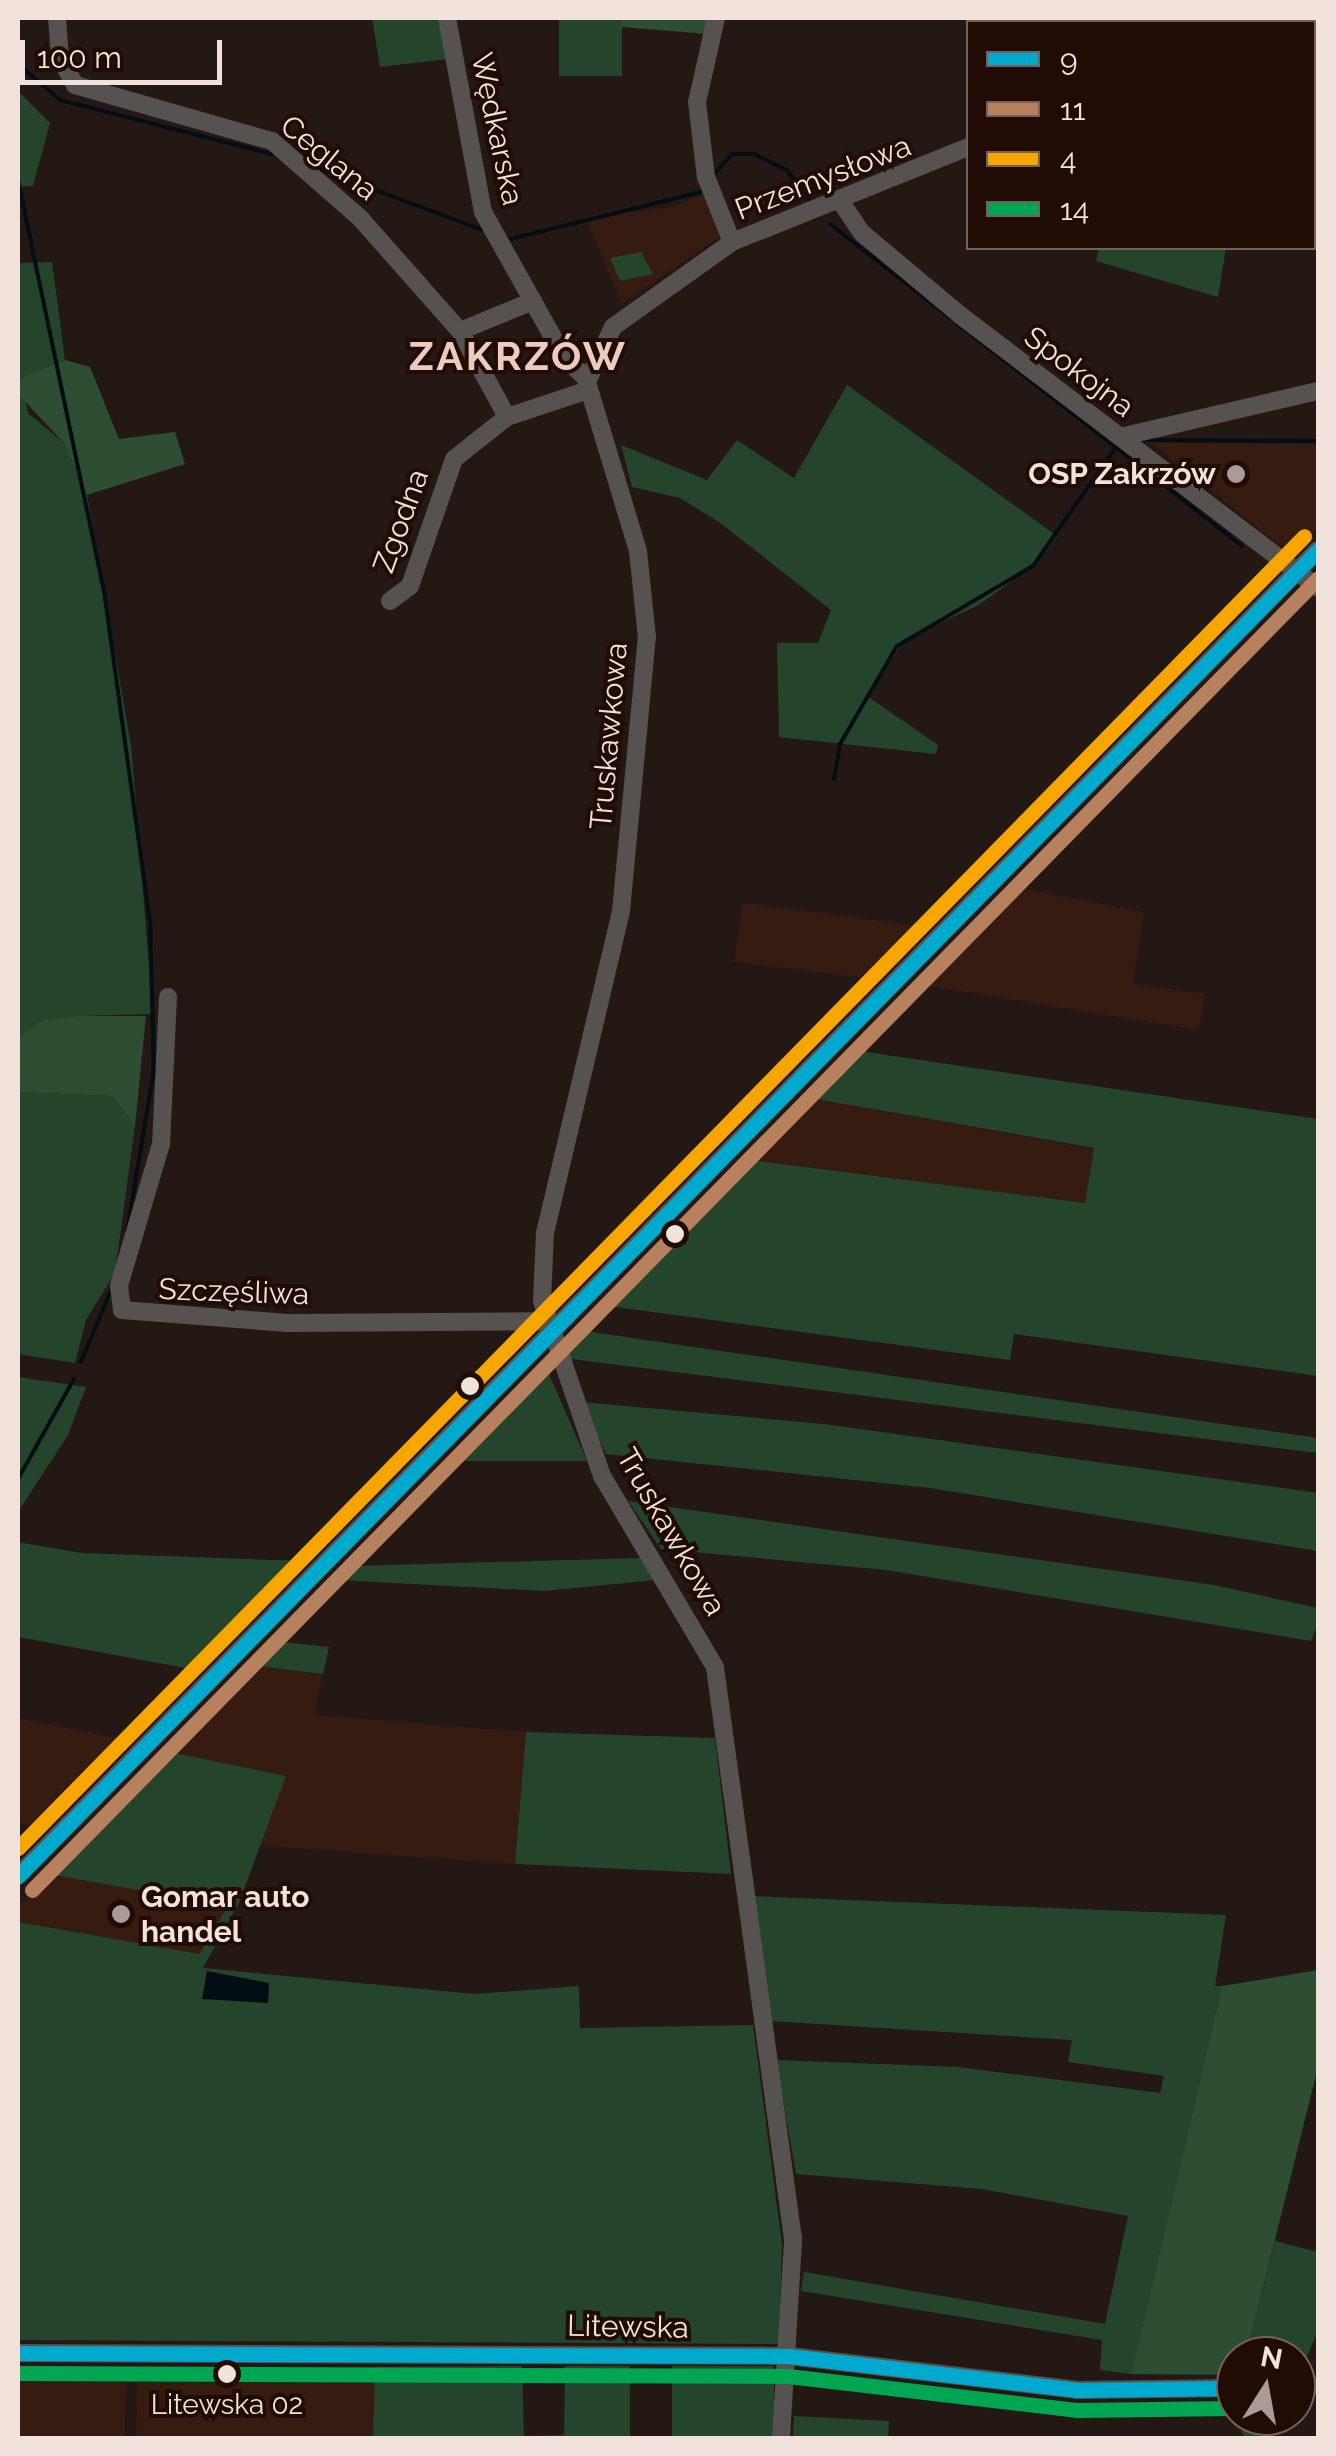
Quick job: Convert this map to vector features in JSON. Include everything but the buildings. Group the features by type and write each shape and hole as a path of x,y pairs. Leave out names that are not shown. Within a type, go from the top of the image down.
{"street":[{"name":"Ceglana","path":"56,18 60,58 75,86 272,141 298,172 360,218 460,331"},
{"name":"Wędkarska","path":"447,18 478,197 533,301 588,388"},
{"path":"716,18 697,102 706,177 732,242"},
{"name":"Przemysłowa","path":"588,388 614,327 732,242 841,202 966,148"},
{"name":"Spokojna","path":"841,202 862,233 960,315 1318,588"},
{"path":"507,417 460,331 533,301"},
{"name":"Zgodna","path":"390,601 410,586 454,459 507,417 588,388"},
{"name":"Truskawkowa","path":"588,388 638,551 647,638 620,912 545,1233 546,1327 602,1476 715,1667 793,2240 781,2438"},
{"path":"1120,437 1318,391"},
{"path":"18,1876 546,1327 1318,550"},
{"name":"Szczęśliwa","path":"168,996 161,1144 119,1286 122,1310 287,1322 546,1327"},
{"name":"Litewska","path":"18,2353 788,2356 1078,2390 1216,2388"}],"shaded area":[{"path":"705,193 722,235 622,304 585,217 673,207"},
{"path":"1150,442 1318,444 1318,527 1291,554"},
{"path":"1013,887 1144,912 1133,984 1205,994 1199,1030 916,984"},
{"path":"743,903 926,927 876,979 734,962"},
{"path":"810,1098 1094,1149 1085,1203 751,1160"},
{"path":"247,1665 323,1674 314,1715 526,1732 515,1864 254,1845 285,1776 165,1751"},
{"path":"18,1718 127,1740 42,1827 18,1823"},
{"name":"Gomar auto handel","path":"48,1874 229,1906 199,1955 18,1922 18,1906"},
{"path":"207,1971 269,1983 268,2003 202,1999"},
{"path":"18,2365 126,2367 125,2438 18,2438"},
{"path":"375,2367 373,2438 136,2438 137,2381 226,2383 227,2372"}],"green space":[{"path":"372,18 443,18 449,59 380,67"},
{"path":"559,18 622,18 622,76 559,76"},
{"path":"622,18 709,18 707,34 621,27"},
{"path":"1318,28 1318,192 1316,192"},
{"path":"18,91 50,123 33,186 18,186"},
{"path":"1099,250 1226,250 1218,297 1096,261"},
{"path":"641,252 653,274 620,281 610,258"},
{"path":"52,262 65,360 21,378 28,413 64,443 87,495 131,745 153,1014 78,1016 20,1040 18,263"},
{"path":"65,360 90,367 119,439 175,432 185,464 87,495 64,443 18,394 21,378"},
{"path":"847,385 1057,536 1038,562 977,606 906,638 867,696 938,745 936,754 779,737 777,643 818,643 831,610 719,522 680,498 632,487 621,445 707,480 737,440 794,478"},
{"path":"146,1016 135,1126 113,1096 18,1092 18,1039 43,1020"},
{"path":"853,1050 1318,1119 1318,1376 1014,1334 1010,1360 608,1306 751,1160 1085,1203 1094,1148 810,1098"},
{"path":"18,1092 113,1096 135,1126 115,1273 86,1320 75,1363 18,1354"},
{"path":"585,1331 1318,1438 1318,1453 563,1358"},
{"path":"545,1365 587,1461 451,1461"},
{"path":"18,1377 86,1387 68,1435 18,1512"},
{"path":"581,1402 824,1424 1318,1493 1318,1551 930,1488 606,1454"},
{"path":"628,1501 1214,1585 1318,1608 1318,1622 1311,1641 886,1570 661,1549"},
{"path":"18,1542 81,1553 304,1561 196,1670 18,1637"},
{"path":"640,1558 656,1580 544,1591 338,1580 351,1566"},
{"path":"273,1641 329,1647 323,1674 247,1665"},
{"path":"526,1732 715,1738 731,1874 515,1864"},
{"path":"165,1751 286,1776 239,1903 203,1968 475,1994 579,1986 580,2028 753,2025 782,2244 779,2344 18,2340 18,1922 199,1954 228,1906 48,1874"},
{"path":"751,1896 1226,1915 1215,1986 1222,1986 1131,2374 1100,2370 1102,2340 801,2291 804,2272 1105,2324 1128,2216 982,2189 796,2174 776,2060 959,2067 1160,2093 1164,2076 1068,2062 1072,2040 771,2021"},
{"path":"1318,1970 1318,2067 1251,2336 1216,2336 1216,2375 1131,2374 1222,1986"},
{"path":"1275,2241 1318,2252 1316,2336 1251,2336"},
{"path":"522,2366 524,2436 564,2435 565,2366 630,2366 630,2438 373,2438 375,2367"},
{"path":"672,2366 774,2366 774,2438 672,2438"},
{"path":"794,2416 889,2421 888,2438 793,2438"},
{"path":"1244,2436 1270,2436 1257,2443"}],"waterway":[{"path":"18,64 60,100 275,155"},
{"path":"716,172 732,154 754,154 787,170 809,198"},
{"path":"313,167 482,230"},
{"path":"18,180 105,598 150,922 154,1070 127,1231"},
{"path":"510,239 701,192"},
{"path":"830,224 1242,546"},
{"path":"1143,440 1318,441"},
{"path":"834,779 840,744 897,646 1033,566 1116,447"},
{"path":"81,1362 112,1288"},
{"path":"18,1479 74,1379"}],"transit line":[{"name":"4","path":"18,1848 1304,536"},
{"name":"9","path":"18,1876 1318,550"},
{"name":"11","path":"32,1890 1318,578"},
{"name":"9","path":"18,2353 789,2356 1078,2390 1216,2388"},
{"name":"14","path":"18,2373 788,2376 1076,2410 1216,2408"}],"place":[{"name":"OSP Zakrzów","path":"1236,474"},
{"name":"Gomar auto handel","path":"121,1914"},
{"name":"Litewska 02","path":"227,2374"}],"district":[{"name":"ZAKRZÓW","path":"518,356"}]}
